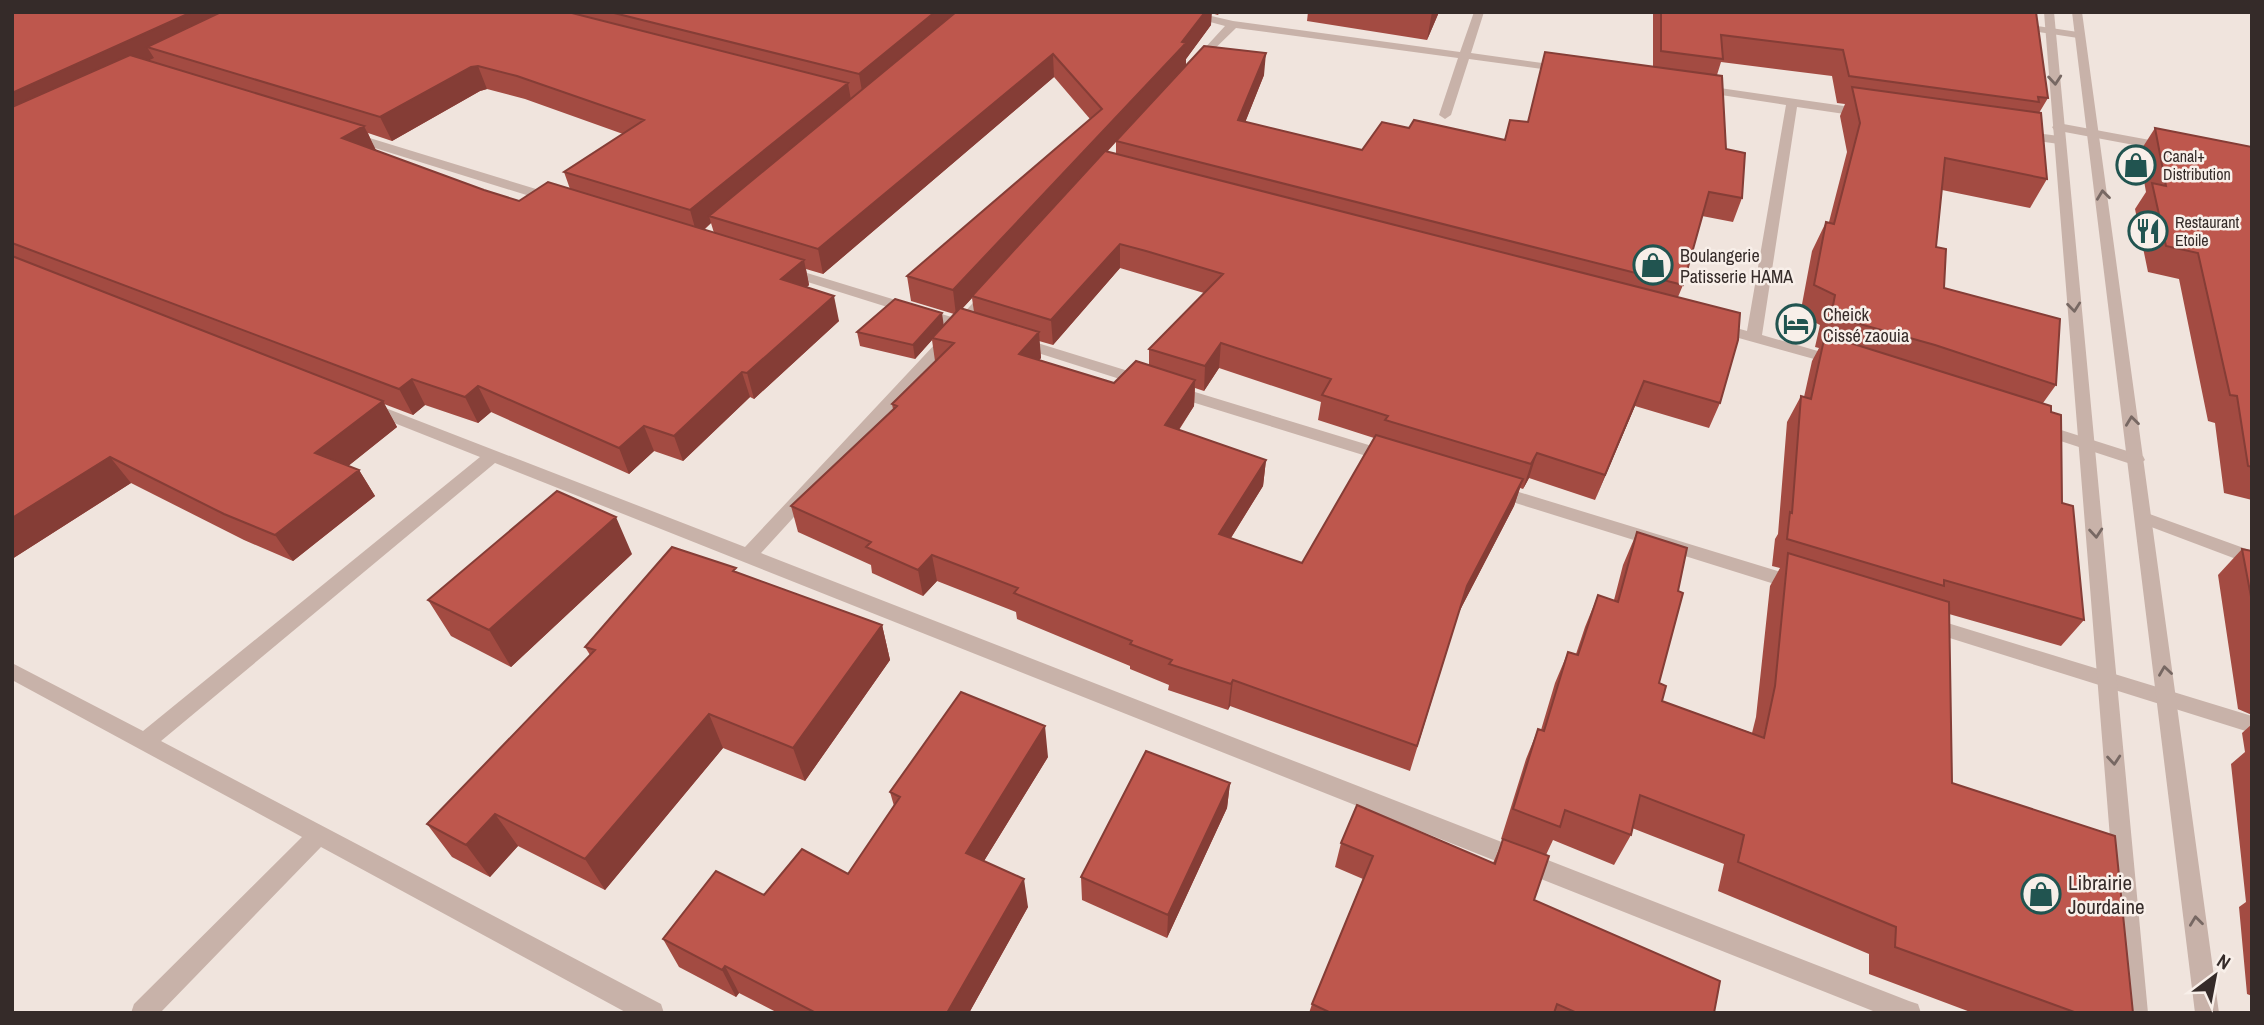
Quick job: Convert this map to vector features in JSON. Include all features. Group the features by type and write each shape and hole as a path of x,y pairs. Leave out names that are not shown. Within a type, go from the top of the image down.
{"street":[{"path":"1178,12 1233,24 1574,71"},
{"path":"1445,115 1479,12"},
{"path":"2049,12 2089,446 2136,1013"},
{"path":"2077,12 2078,35 2095,134 2207,1013"},
{"path":"1186,75 1233,24"},
{"path":"2009,25 2078,35"},
{"path":"1683,86 1872,114"},
{"path":"1754,337 1792,102"},
{"path":"340,133 566,202"},
{"path":"2006,133 2095,134 2186,151"},
{"path":"765,264 1401,461"},
{"path":"748,556 996,285"},
{"path":"1701,323 1858,367"},
{"path":"352,400 1909,1013"},
{"path":"2025,423 2137,460"},
{"path":"145,742 493,455"},
{"path":"1481,486 1814,589"},
{"path":"2144,518 2252,558"},
{"path":"1908,618 2252,725"},
{"path":"12,671 652,1013"},
{"path":"143,1013 319,835"}],"building":[{"path":"12,12 192,12 12,93"},
{"path":"221,12 568,12 848,83 690,210 564,172 644,120 517,76 478,66 471,67 380,117 147,47"},
{"path":"610,12 935,12 859,74"},
{"path":"956,12 1205,12 1182,42 1186,43 953,290 907,276 1102,109 1053,54 818,249 709,216"},
{"path":"1661,12 2036,12 2048,98 2038,97 2039,102 1849,76 1843,50 1721,35 1723,59 1661,51"},
{"path":"1204,46 1266,53 1238,120 1362,150 1382,122 1409,128 1414,120 1505,140 1510,120 1528,122 1545,52 1722,76 1726,149 1745,153 1742,198 1709,192 1683,285 1116,141"},
{"path":"130,55 364,126 342,138 519,201 548,182 804,260 781,279 834,296 747,373 742,372 674,436 644,426 619,448 478,386 465,397 412,379 399,389 12,243 12,107"},
{"path":"1852,87 2041,113 2047,179 1945,158 1936,247 1946,249 1944,288 2060,319 2056,385 1935,345 1831,316 1835,295 1814,285 1826,222 1834,224 1860,123"},
{"path":"2155,128 2252,147 2252,467 2248,466 2237,396 2230,395 2198,253 2166,246 2152,183 2166,186"},
{"path":"1105,151 1740,313 1738,340 1720,403 1644,381 1605,475 1537,453 1531,464 1385,420 1388,416 1322,395 1331,379 1221,343 1205,366 1149,349 1223,274 1146,251 1120,244 1051,320 972,296"},
{"path":"12,256 383,401 315,453 359,470 275,535 224,514 110,457 12,518"},
{"path":"895,299 942,313 913,345 857,332"},
{"path":"960,308 1039,332 1019,354 1114,383 1136,361 1195,380 1165,425 1266,460 1219,534 1302,563 1376,435 1523,479 1467,586 1417,746 1233,680 1231,684 1169,664 1172,660 1130,644 1132,641 1014,593 1018,588 932,555 918,570 866,547 871,542 791,506 897,406 892,404 954,343 932,338"},
{"path":"1825,335 2051,406 2051,412 2061,415 2062,503 2073,506 2084,620 1944,580 1944,586 1787,539 1790,512 1792,513 1801,396 1811,399"},
{"path":"557,491 616,517 489,630 428,600"},
{"path":"1637,532 1687,548 1678,591 1683,593 1659,683 1666,686 1662,701 1764,738 1775,686 1788,553 1949,602 1952,783 2115,836 2133,1013 2077,1013 1895,947 1896,927 1738,862 1744,835 1640,795 1631,835 1565,810 1560,827 1513,809 1538,729 1544,731 1568,652 1578,655 1598,595 1618,602"},
{"path":"672,547 736,568 733,571 882,625 793,748 709,714 585,859 495,814 466,845 427,824 595,650 585,647"},
{"path":"2242,549 2252,551 2252,602"},
{"path":"961,692 1045,726 966,853 1024,879 947,1013 816,1013 725,966 722,970 663,939 716,871 764,895 802,849 848,874 900,797 890,792"},
{"path":"1146,751 1230,783 1168,915 1081,877"},
{"path":"1357,805 1495,864 1503,839 1549,856 1534,900 1720,981 1714,1013 1577,1013 1557,1004 1554,1013 1331,1013 1312,1004 1373,856 1341,843"}],"place":[{"name":"Canal+ Distribution","path":"2136,165"},
{"name":"Restaurant Etoile","path":"2148,231"},
{"name":"Boulangerie Patisserie HAMA","path":"1653,265"},
{"name":"Cheick Cissé zaouia","path":"1796,324"},
{"name":"Librairie Jourdaine","path":"2041,894"}]}
